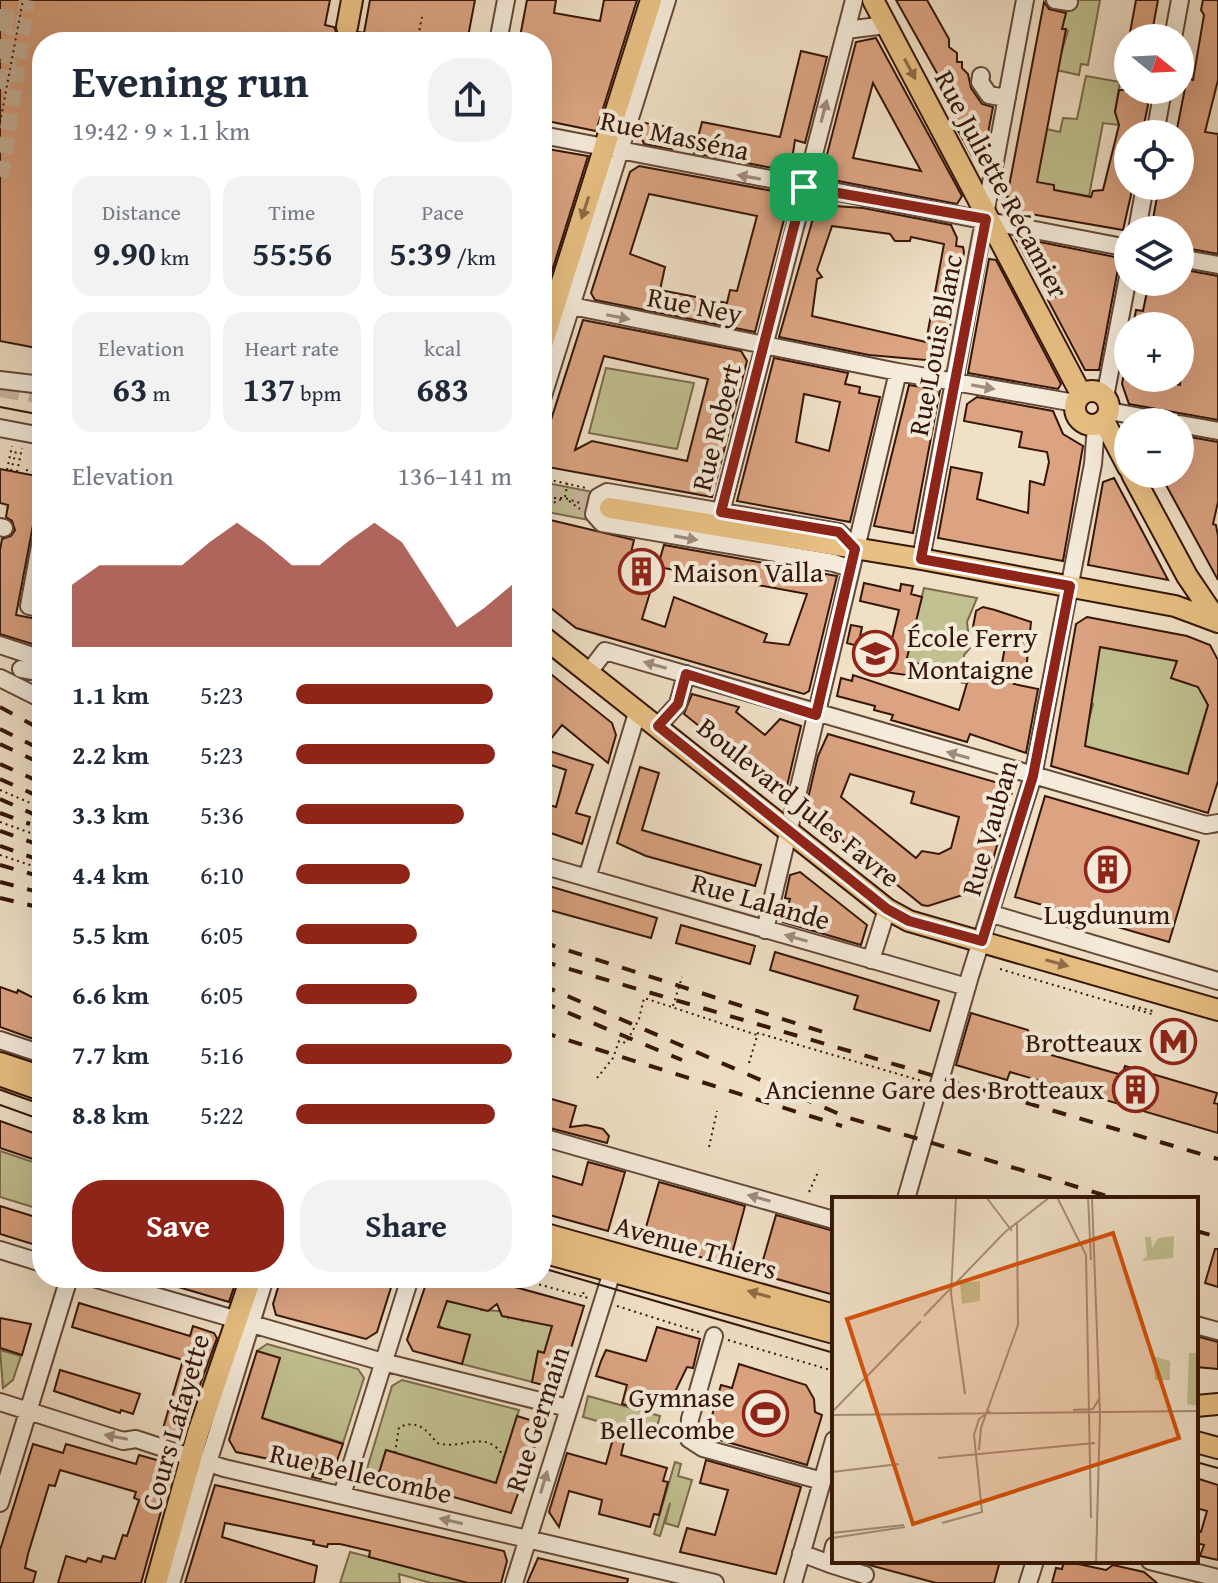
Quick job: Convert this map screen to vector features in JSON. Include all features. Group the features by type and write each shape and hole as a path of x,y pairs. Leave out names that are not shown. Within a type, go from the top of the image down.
{"main road":[{"path":"347,27 352,0"},
{"path":"556,304 612,150 651,0"},
{"name":"Rue Juliette Récamier","path":"873,0 975,192 1078,399 1079,420 1103,414"},
{"path":"1078,399 1095,391 1114,437"},
{"path":"1141,488 1208,598 1218,622"},
{"path":"596,509 921,559 1070,586 1175,606 1218,622"},
{"name":"Boulevard Jules Favre","path":"552,644 638,710 662,721 788,830 887,909 909,921 1218,1010"},
{"path":"0,1063 32,1074"},
{"path":"0,1078 32,1089"},
{"name":"Avenue Thiers","path":"552,1236 832,1314"},
{"name":"Avenue Thiers","path":"552,1255 832,1332"},
{"name":"Cours Lafayette","path":"156,1583 200,1459 242,1322 249,1288"},
{"path":"1198,1406 1218,1404"},
{"path":"1198,1443 1218,1448"}],"street":[{"path":"500,32 506,0"},
{"path":"612,150 667,0"},
{"name":"Rue Robert","path":"721,512 854,0"},
{"name":"Rue Louis Blanc","path":"921,559 1025,0"},
{"path":"1176,24 1180,0"},
{"path":"846,30 886,25"},
{"path":"981,76 980,82 989,95 1007,98"},
{"name":"Rue Masséna","path":"552,137 1114,245"},
{"path":"1194,261 1218,265"},
{"name":"Rue Vauban","path":"907,1197 967,987 1033,776 1125,296"},
{"path":"552,331 556,304"},
{"name":"Rue Ney","path":"556,304 898,372 1078,399"},
{"path":"765,930 898,372"},
{"path":"0,380 32,384"},
{"path":"1103,414 1114,415"},
{"path":"1194,427 1218,431"},
{"path":"0,428 32,434"},
{"path":"1093,464 1114,460"},
{"path":"850,573 844,566 834,563 602,523 597,519 598,497 607,492 839,532 855,549"},
{"path":"32,579 29,606 32,606"},
{"path":"0,645 32,656"},
{"path":"589,672 605,651 816,715 1199,823 1218,823"},
{"path":"21,669 32,671"},
{"path":"662,721 678,704 686,674"},
{"path":"0,678 32,694"},
{"path":"587,878 638,710"},
{"name":"Rue Lalande","path":"552,868 967,987"},
{"path":"871,960 887,909"},
{"path":"990,917 1160,970"},
{"path":"990,917 1218,981"},
{"path":"0,1040 32,1051"},
{"path":"552,1140 832,1219"},
{"path":"0,1250 32,1260"},
{"name":"Rue Germain","path":"514,1583 612,1272"},
{"path":"0,1503 66,1288"},
{"path":"127,1288 383,1362 568,1408"},
{"path":"242,1322 260,1288"},
{"path":"342,1495 407,1288"},
{"path":"1198,1326 1218,1331"},
{"path":"714,1336 690,1419 689,1439 703,1448 822,1481"},
{"name":"Rue Bellecombe","path":"0,1402 123,1441 136,1439 200,1459 342,1495 715,1583"},
{"path":"793,1583 832,1447"},
{"path":"171,1583 200,1459"},
{"path":"801,1553 865,1575"},
{"path":"830,1564 832,1555"},
{"path":"1028,1583 1034,1563"},
{"path":"1182,1565 1218,1578"}],"path":[{"path":"0,123 23,0"},
{"path":"419,32 422,17"},
{"path":"12,445 9,471 16,451"},
{"path":"17,472 22,447"},
{"path":"26,470 32,471"},
{"path":"552,480 568,482 565,498"},
{"path":"552,498 565,498 596,509"},
{"path":"552,504 565,498 596,509"},
{"path":"7,508 11,505"},
{"path":"0,790 32,804"},
{"path":"0,822 32,833"},
{"path":"0,855 32,866"},
{"path":"1000,969 1155,1014 1133,1006"},
{"path":"673,1007 682,977"},
{"path":"597,1078 613,1058 619,1041 626,1043 633,1033 644,998 688,1011 687,1015 922,1081"},
{"path":"749,1063 757,1035"},
{"path":"1163,1049 1181,1054"},
{"path":"1161,1055 1179,1061"},
{"path":"709,1147 717,1111"},
{"path":"809,1192 819,1170"},
{"path":"552,1288 832,1370"},
{"path":"583,1294 585,1289"},
{"path":"824,1368 825,1362"},
{"path":"395,1453 399,1427 411,1423 419,1424 437,1443 487,1440 495,1444 504,1457"}],"shaded area":[{"path":"1070,0 1100,0 1088,65 1081,64 1079,75 1056,70 1068,31 1058,28"},
{"path":"1086,76 1114,81 1115,112 1120,120 1114,120 1114,124 1103,123 1089,196 1054,190 1053,185 1036,184 1046,129 1060,132 1063,118 1077,119"},
{"path":"606,368 694,383 677,449 589,433"},
{"path":"552,484 598,493 594,521 552,513"},
{"path":"924,588 977,598 967,622 970,648 964,655 963,670 905,663"},
{"path":"1100,647 1177,661 1172,678 1199,687 1208,705 1189,768 1190,781 1182,772 1082,746 1093,704 1090,703"},
{"path":"0,1151 32,1162 32,1207 0,1197"},
{"path":"447,1301 482,1306 481,1310 500,1311 508,1318 509,1314 523,1321 524,1318 553,1324 544,1353 538,1352 532,1382 462,1364 470,1335 447,1331 437,1324"},
{"path":"267,1344 358,1369 364,1378 343,1443 262,1418 276,1371 257,1351"},
{"path":"0,1350 21,1356 13,1380 3,1388"},
{"path":"402,1380 519,1410 496,1483 386,1450 378,1476 366,1472 392,1386"},
{"path":"588,1396 660,1416 654,1437 583,1417"},
{"path":"675,1462 681,1464 678,1476 692,1480 678,1527 665,1523 670,1503 660,1536 654,1534"},
{"path":"350,1552 471,1583 431,1583 399,1574 400,1583 340,1583"}],"building":[{"path":"0,0 330,0 325,25 334,27 336,32 32,32 32,347 0,341"},
{"path":"370,0 475,0 469,32 364,32"},
{"path":"527,0 556,0 554,13 600,21 604,0 637,0 596,131 552,122 552,32 521,32"},
{"path":"896,0 927,0 949,39 949,47 957,53 957,62 962,62 962,68 968,74 971,88 982,104 993,107 984,154 972,156 956,127 951,90 947,91"},
{"path":"1136,0 1158,0 1154,24 1132,24"},
{"path":"1203,0 1218,0 1218,80 1205,132 1218,134 1218,254 1194,250 1194,216 1154,216 1156,200 1194,200 1194,120 1179,120 1182,104 1194,104 1194,74 1204,15 1201,10"},
{"path":"1044,2 1049,9 1066,13 1062,29 1066,29 1037,182 1054,185 1054,190 1091,197 1093,191 1103,190 1114,145 1114,200 1130,200 1126,216 1114,216 1114,228 1019,212 1022,200 1007,197"},
{"path":"876,38 962,196 957,204 828,179 823,170 856,42","holes":["873,83 921,171 853,158"]},
{"path":"801,51 827,57 805,143 795,140 792,159 797,167 784,165 783,170 694,153 702,122 780,137"},
{"path":"1116,104 1148,105 1145,120 1117,120"},
{"path":"645,123 669,127 667,136 675,137 672,149 644,144 641,137"},
{"path":"552,150 588,156 552,271"},
{"path":"639,166 778,192 778,202 788,204 755,332 595,300 591,293 630,172","holes":["649,194 757,216 737,291 730,290 727,303 660,290 665,267 630,254"]},
{"path":"820,205 863,208 951,225 957,238 956,246 963,247 964,252 947,343 937,361 869,355 779,337 816,208","holes":["832,226 890,234 895,241 910,241 911,237 944,244 926,342 812,316 817,279 822,277 817,270"]},
{"path":"1015,237 1114,257 1114,290 1099,370 1085,370 1048,300 1061,294 1046,268 1035,274"},
{"path":"989,259 996,260 1061,384 1058,389 968,373"},
{"path":"1194,272 1218,276 1218,420 1194,416 1194,408 1151,408 1129,404 1125,392 1194,392 1194,312 1136,312 1143,311 1146,296 1194,296"},
{"path":"583,320 741,351 747,361 712,497 552,468 552,417","holes":["604,356 708,379 687,461 592,441 575,450"]},
{"path":"774,358 848,373 845,384 860,387 859,393 880,397 850,522 737,501","holes":["804,394 840,402 829,451 796,442"]},
{"path":"909,385 940,390 913,533 874,526"},
{"path":"977,397 1053,411 1063,434 1083,446 1063,561 938,538 951,467 982,473 977,499 1028,513 1030,481 1044,485 1049,462 1047,452 1019,447 1022,432 964,421 967,404"},
{"path":"1194,438 1218,442 1218,502 1213,524 1218,536 1218,580 1168,488 1194,488"},
{"path":"0,469 32,475 32,530 16,615 32,618 32,644 0,634 0,550 2,539 11,536 15,530 12,521 6,517 8,505 0,503"},
{"path":"1114,478 1114,488 1119,488 1168,580 1088,565 1103,482"},
{"path":"552,520 634,540 630,557 659,562 664,545 837,576 809,691 804,694 576,628 552,609","holes":["659,563 658,567 807,594 789,645 764,642 767,634 674,597 665,627 642,619"]},
{"path":"864,583 900,591 901,584 913,586 911,594 922,597 906,662 1000,675 1006,641 987,630 973,627 976,611 983,607 1031,622 1026,671 1014,684 1038,689 1026,753 970,734 967,742 891,720 893,715 874,710 875,706 837,696 841,678 852,681 853,675 959,710 967,683 884,672 899,610 860,601"},
{"path":"1087,617 1187,636 1210,645 1218,660 1218,781 1208,813 1051,766 1076,624","holes":["1100,647 1177,661 1171,678 1198,687 1208,705 1188,774 1085,746"]},
{"path":"851,625 862,627 858,646 847,643"},
{"path":"552,675 612,723 616,735 608,763 562,725 552,738"},
{"path":"692,694 739,707 736,712 765,735 780,719 801,726 787,786 778,789 684,714"},
{"path":"828,734 1009,786 1012,792 985,888 928,906 922,905 808,813 806,807 818,756","holes":["850,774 914,792 911,803 959,817 951,848 939,854 922,851 916,858 841,797"]},
{"path":"552,752 593,765 576,813 590,817 582,844 552,834 552,806 556,807 566,770 552,765"},
{"path":"640,767 659,773 642,830 761,865 755,886 646,856 617,843"},
{"name":"Lugdunum","path":"1045,796 1199,841 1169,942 1015,897"},
{"path":"800,872 867,925 861,945 783,922 790,899 785,898 790,875"},
{"path":"552,887 657,918 651,938 552,911"},
{"path":"681,925 755,946 750,964 676,943"},
{"path":"775,952 939,1001 930,1031 854,1009 858,996 770,970"},
{"path":"0,987 17,993 18,990 32,997 32,1038 0,1027"},
{"name":"Ancienne Gare des Brotteaux","path":"971,1013 1028,1030 1032,1042 1030,1049 1122,1075 1125,1066 1217,1093 1214,1103 1218,1104 1218,1133 1010,1072 1007,1080 956,1065"},
{"path":"552,1099 576,1106 570,1127 586,1125 603,1129 609,1136 607,1143 552,1129"},
{"path":"0,1121 32,1132 32,1159 0,1148"},
{"path":"588,1162 625,1172 608,1231 552,1216 552,1176 582,1185"},
{"path":"659,1182 745,1206 729,1265 642,1241"},
{"path":"0,1206 32,1216 32,1244 0,1234"},
{"path":"776,1215 832,1230 832,1294 759,1274"},
{"path":"1215,1249 1218,1249 1218,1287 1205,1283"},
{"path":"182,1288 234,1288 229,1302"},
{"path":"278,1288 391,1288 377,1332 366,1339 276,1315 273,1304"},
{"path":"425,1288 518,1288 584,1306 561,1381 550,1387 532,1382 538,1351 544,1353 552,1326 502,1316 497,1304 488,1311 447,1301 438,1327 470,1335 462,1364 413,1351 407,1340"},
{"path":"79,1303 190,1336 193,1326 214,1333 217,1338 182,1435 162,1432 183,1360 72,1327"},
{"path":"0,1318 31,1324 22,1355 0,1348"},
{"path":"657,1327 700,1339 693,1368 687,1367 672,1398 640,1389 634,1407 622,1404 627,1385 596,1376 606,1350 646,1361"},
{"path":"1198,1337 1218,1342 1218,1369 1198,1367"},
{"path":"257,1351 280,1358 262,1418 343,1444 335,1466 328,1464 321,1479 312,1477 318,1460 281,1449 278,1461 236,1452 229,1440"},
{"name":"Gymnase Bellecombe","path":"739,1364 806,1385 814,1399 815,1412 822,1415 807,1465 706,1436 721,1385 732,1388"},
{"path":"60,1370 140,1394 133,1414 121,1410 120,1413 54,1391"},
{"path":"517,1416 543,1424 511,1513 378,1476 386,1450 496,1483"},
{"path":"614,1435 625,1438 621,1455 667,1468 663,1481 668,1482 659,1515 654,1514 650,1527 599,1514 602,1500 569,1491 559,1527 549,1512 567,1453 606,1464"},
{"path":"33,1444 63,1453 66,1444 136,1464 139,1455 174,1465 141,1583 58,1583 66,1556 86,1562 88,1558 101,1562 103,1556 115,1559 123,1535 127,1536 139,1500 134,1498 136,1492 60,1470 55,1486 49,1485 28,1554 25,1568 36,1572 33,1583 0,1583 0,1550"},
{"path":"706,1460 801,1487 776,1574 680,1552 687,1528 715,1535 728,1490 700,1483"},
{"path":"1198,1479 1218,1485 1218,1560 1200,1556 1204,1545 1198,1544 1198,1531 1201,1532 1207,1511 1198,1509"},
{"path":"215,1485 504,1551 507,1561 501,1583 468,1583 369,1557 370,1551 340,1544 328,1544 327,1547 313,1544 314,1541 225,1523 222,1537 317,1566 314,1583 185,1583"},
{"path":"538,1558 628,1579 627,1583 527,1583"},
{"path":"999,1563 994,1583 936,1583 869,1565"},
{"path":"1064,1563 1106,1570 1113,1565 1144,1572 1157,1583 1052,1583 1056,1568 1062,1569"}],"tunnel":[{"path":"0,89 4,0"},
{"path":"1,177 27,0"},
{"path":"0,25 1,22 11,28 24,20"},
{"path":"0,87 10,58"},
{"path":"0,387 32,392"},
{"path":"552,496 610,508"}],"tram line":[{"path":"0,407 32,413"},
{"path":"0,1087 32,1098"},
{"path":"0,1105 32,1116"},
{"path":"552,1271 832,1352"},
{"path":"1198,1463 1218,1468"}],"railway":[{"path":"0,707 32,725"},
{"path":"0,729 32,745"},
{"path":"0,744 32,759"},
{"path":"0,764 32,778"},
{"path":"0,779 32,793"},
{"path":"0,799 32,813"},
{"path":"0,813 30,824"},
{"path":"0,831 32,842"},
{"path":"0,846 32,857"},
{"path":"0,865 32,874"},
{"path":"0,882 32,890"},
{"path":"0,898 32,906"},
{"path":"552,945 826,1033"},
{"path":"552,964 1218,1159"},
{"path":"552,989 846,1117 1110,1197"},
{"path":"552,1006 682,1060"},
{"path":"552,1035 842,1126"},
{"path":"1198,1232 1218,1237"}],"place":[{"name":"Maison Valla","path":"642,572"},
{"name":"École Ferry Montaigne","path":"876,653"},
{"name":"Lugdunum","path":"1107,869"},
{"name":"Brotteaux","path":"1173,1042"},
{"name":"Ancienne Gare des Brotteaux","path":"1135,1089"},
{"name":"Gymnase Bellecombe","path":"766,1413"}],"route":[{"path":"804,187 986,219 921,559 1070,586 1033,776 982,941 909,921 887,909 658,726 678,704 686,674 816,715 855,549 839,532 721,512 804,187"}]}
